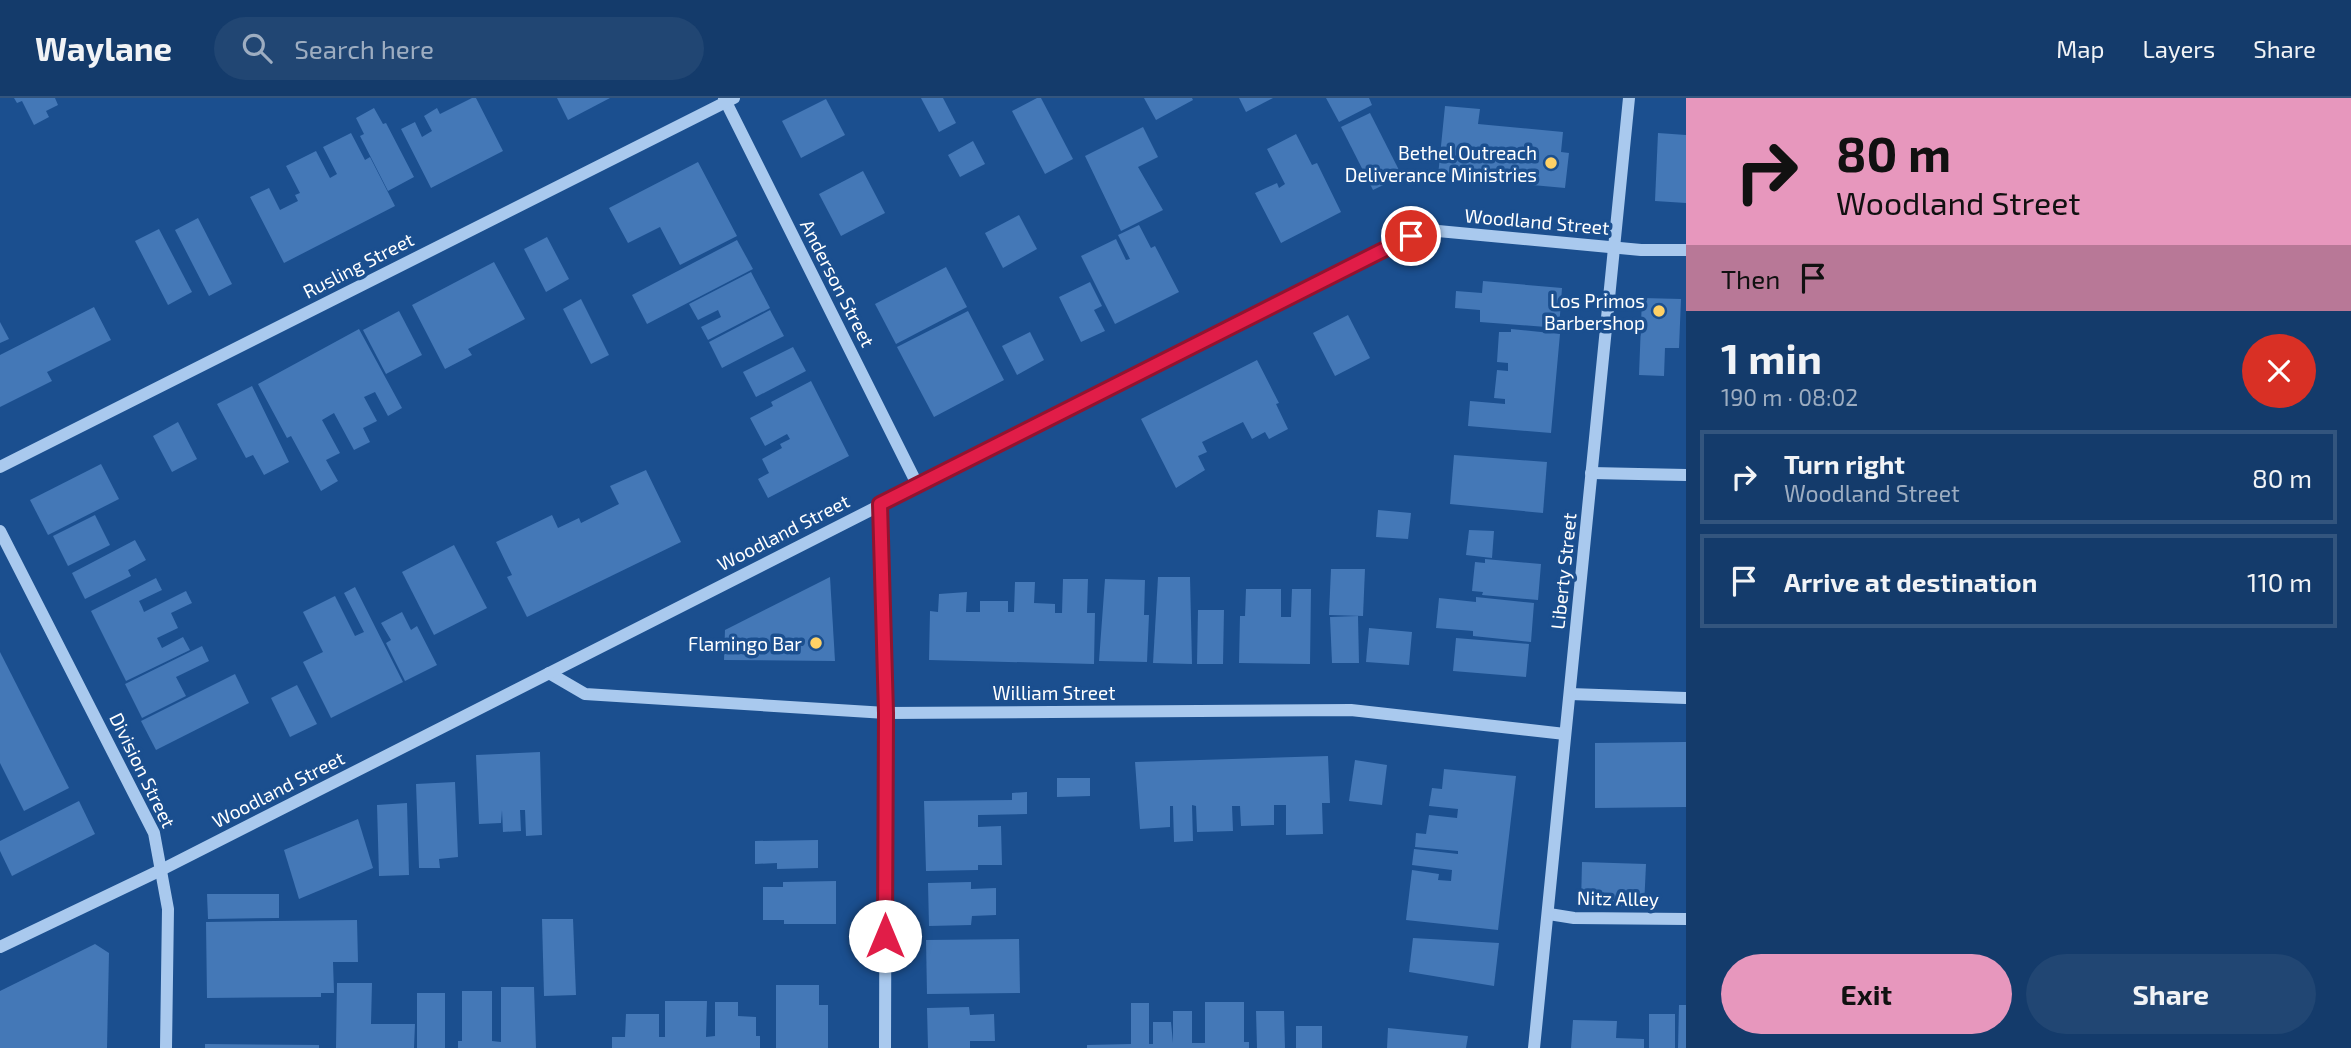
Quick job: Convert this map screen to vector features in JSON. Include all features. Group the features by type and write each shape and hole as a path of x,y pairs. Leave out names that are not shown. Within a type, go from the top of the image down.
{"street":[{"name":"Liberty Street","path":"1534,1048 1629,98"},
{"name":"Rusling Street","path":"0,467 728,99"},
{"name":"Anderson Street","path":"728,99 917,485"},
{"name":"Woodland Street","path":"0,947 163,869 1411,236 1437,231 1614,247 1686,250"},
{"path":"1591,472 1686,475"},
{"path":"880,504 886,713 885,1048"},
{"name":"Division Street","path":"0,531 155,833 168,909 166,1048"},
{"name":"William Street","path":"549,673 585,694 886,713 1351,710 1565,734"},
{"path":"1570,694 1686,698"},
{"name":"Nitz Alley","path":"1549,914 1574,918 1686,919"}],"building":[{"path":"14,98 55,98 58,105 46,111 49,117 34,125 22,101 17,103"},
{"path":"476,98 503,151 431,188 401,129 415,122 422,137 432,131 424,116 437,108 440,114"},
{"path":"557,98 610,98 568,120"},
{"path":"921,98 943,98 956,123 939,132"},
{"path":"1041,98 1073,159 1045,174 1012,111"},
{"path":"1144,98 1192,98 1193,100 1156,120"},
{"path":"1239,98 1273,98 1246,112"},
{"path":"1326,98 1369,98 1372,105 1339,122"},
{"path":"826,99 845,135 801,158 782,121"},
{"path":"1445,106 1480,109 1478,124 1563,132 1561,152 1569,153 1565,188 1438,176"},
{"path":"374,108 383,124 386,123 414,177 388,191 360,136 364,134 356,118"},
{"path":"1370,113 1402,176 1373,190 1341,127"},
{"path":"1143,127 1158,157 1138,167 1163,210 1121,231 1085,156"},
{"path":"351,133 365,160 370,157 395,206 284,263 250,197 269,188 280,210 298,201 295,195 300,193 286,166 316,151 330,178 337,174 323,147"},
{"path":"1658,133 1686,135 1686,203 1655,201"},
{"path":"1296,134 1312,165 1317,163 1341,212 1281,243 1255,193 1277,183 1279,188 1285,184 1267,149"},
{"path":"973,141 985,164 960,177 948,155"},
{"path":"698,162 737,236 680,265 660,227 628,243 609,208"},
{"path":"863,171 885,213 841,236 819,194"},
{"path":"1019,215 1037,249 1003,268 985,233"},
{"path":"198,218 232,284 209,296 175,230"},
{"path":"1139,225 1151,248 1155,246 1179,292 1115,324 1081,256 1116,239 1126,260 1130,259 1118,235"},
{"path":"159,229 192,292 168,305 135,241"},
{"path":"547,237 569,279 546,292 524,249"},
{"path":"737,240 753,269 647,324 632,295"},
{"path":"494,262 525,319 468,349 472,355 445,369 412,305"},
{"path":"946,267 967,307 896,344 875,304"},
{"path":"751,272 770,308 708,340 701,327 721,317 718,310 698,320 689,304"},
{"path":"1483,281 1562,288 1559,328 1480,322 1480,310 1455,308 1456,291 1482,293"},
{"path":"1090,282 1102,306 1094,310 1105,331 1081,342 1059,297"},
{"path":"1642,298 1681,299 1679,348 1665,348 1664,376 1639,375"},
{"path":"581,299 609,355 591,364 563,309"},
{"path":"94,307 111,340 47,372 52,381 0,407 0,355"},
{"path":"770,310 784,336 722,368 709,342"},
{"path":"399,311 422,355 386,374 363,330"},
{"path":"968,311 1004,380 934,417 897,347"},
{"path":"1348,315 1370,358 1335,376 1313,333"},
{"path":"0,322 9,339 0,343"},
{"path":"359,329 402,408 388,416 375,392 364,397 377,421 363,428 370,442 354,450 334,413 322,420 340,453 326,460 338,481 321,491 291,436 287,438 258,384"},
{"path":"1511,329 1560,334 1551,433 1468,426 1470,401 1505,404 1505,399 1494,398 1497,370 1508,371 1508,363 1497,362 1499,332 1511,332"},
{"path":"1030,332 1044,360 1017,375 1002,346"},
{"path":"793,347 806,371 756,397 743,372"},
{"path":"1257,360 1279,403 1276,404 1288,429 1269,439 1265,432 1252,439 1243,422 1202,442 1207,452 1198,456 1205,470 1176,488 1141,419"},
{"path":"811,381 849,456 768,498 758,479 769,473 762,459 782,448 780,444 790,439 787,434 765,446 750,418 773,406 771,402"},
{"path":"252,386 289,462 264,475 253,455 246,458 217,404"},
{"path":"178,422 197,459 172,472 153,436"},
{"path":"1454,455 1547,462 1543,513 1450,504"},
{"path":"101,464 119,499 48,535 30,500"},
{"path":"646,470 681,542 527,617 507,577 512,575 496,542 552,515 558,528 579,518 581,523 619,504 610,486"},
{"path":"1378,510 1411,513 1408,539 1376,537"},
{"path":"95,515 110,545 68,566 53,536"},
{"path":"1469,530 1494,531 1492,558 1466,555"},
{"path":"135,540 146,560 128,570 131,576 85,599 72,573"},
{"path":"454,545 487,608 434,635 402,572"},
{"path":"1485,559 1541,564 1538,600 1482,595 1483,592 1472,591 1475,562 1485,563"},
{"path":"1331,569 1365,569 1363,616 1329,615"},
{"path":"830,577 835,661 724,660 725,630"},
{"path":"1158,577 1190,577 1192,664 1153,663"},
{"path":"156,578 162,590 139,601 144,612 186,591 192,603 171,613 178,628 157,638 162,648 183,637 190,650 126,681 91,611"},
{"path":"1063,579 1088,579 1087,613 1095,613 1094,664 929,660 930,611 938,612 939,594 967,592 966,612 980,612 980,601 1008,601 1008,612 1014,612 1015,582 1035,582 1034,603 1055,604 1055,613 1062,613"},
{"path":"1105,579 1145,580 1144,615 1149,615 1147,662 1099,661"},
{"path":"355,587 403,682 331,718 303,662 323,652 303,612 335,596 355,636 364,632 344,593"},
{"path":"1246,589 1281,589 1281,617 1291,617 1292,589 1311,589 1310,664 1239,663 1240,616 1245,616"},
{"path":"1476,597 1534,603 1531,642 1473,636 1473,631 1436,628 1439,598 1476,602"},
{"path":"1198,610 1224,610 1223,664 1197,664"},
{"path":"402,612 411,630 417,626 437,665 405,681 386,643 391,640 381,623"},
{"path":"1358,616 1359,663 1332,663 1330,617"},
{"path":"1369,628 1412,632 1409,665 1366,662"},
{"path":"1456,638 1529,644 1526,677 1453,671"},
{"path":"202,646 209,661 176,677 186,696 142,718 125,684"},
{"path":"0,652 69,788 24,811 0,763"},
{"path":"235,674 249,703 156,750 141,721"},
{"path":"297,685 317,724 290,737 271,698"},
{"path":"1686,742 1686,807 1595,808 1595,743"},
{"path":"540,752 542,835 526,836 525,810 520,810 521,831 503,832 502,810 501,823 479,824 476,755"},
{"path":"1328,756 1330,803 1322,803 1323,834 1286,835 1286,805 1274,805 1274,825 1241,826 1240,806 1232,806 1233,831 1197,832 1196,806 1192,805 1193,841 1174,842 1173,806 1170,806 1170,827 1140,829 1135,762"},
{"path":"1355,760 1387,765 1382,805 1349,801"},
{"path":"1444,769 1516,776 1498,930 1406,920 1412,870 1439,874 1438,880 1451,881 1452,870 1412,865 1414,849 1458,854 1458,851 1415,847 1416,833 1426,834 1429,815 1457,818 1458,809 1429,806 1432,788 1442,789"},
{"path":"1057,778 1090,778 1090,796 1057,797"},
{"path":"455,782 458,857 439,859 440,868 419,868 416,784"},
{"path":"1027,792 1027,814 978,815 978,827 1001,826 1002,865 978,865 978,870 926,871 924,801 1012,800 1012,793"},
{"path":"79,801 95,834 12,876 0,851 0,841"},
{"path":"407,803 409,875 379,876 377,805"},
{"path":"358,819 373,868 299,899 284,850"},
{"path":"818,840 818,868 777,869 777,863 755,864 755,841"},
{"path":"1582,862 1646,864 1644,907 1581,905"},
{"path":"836,881 836,924 784,924 784,920 763,920 763,887 783,887 783,882"},
{"path":"971,882 971,889 996,888 996,915 972,916 971,925 929,926 928,883"},
{"path":"207,894 279,894 279,918 208,919"},
{"path":"542,919 573,919 576,995 544,996"},
{"path":"357,920 358,962 333,962 334,993 321,993 321,997 207,998 206,922"},
{"path":"1413,938 1499,943 1494,986 1409,972"},
{"path":"1019,939 1020,993 927,994 926,940"},
{"path":"95,944 109,953 107,1048 0,1048 0,991"},
{"path":"337,983 372,983 371,1024 415,1024 414,1048 336,1048"},
{"path":"776,985 819,985 819,1005 828,1005 828,1048 776,1048"},
{"path":"501,987 534,987 536,1048 458,1048 458,1041 462,1041 462,991 492,991 492,1041 501,1042"},
{"path":"417,993 445,993 445,1048 417,1048"},
{"path":"665,1001 707,1001 706,1037 715,1036 715,1002 738,1002 738,1016 756,1017 756,1036 760,1036 760,1048 612,1048 612,1037 625,1037 626,1014 659,1014 659,1037 665,1037"},
{"path":"1205,1002 1244,1002 1244,1042 1249,1042 1249,1048 1087,1048 1087,1045 1131,1044 1131,1003 1149,1003 1149,1044 1153,1044 1153,1022 1171,1022 1173,1043 1173,1011 1192,1011 1192,1043 1205,1043"},
{"path":"1679,1005 1686,1005 1686,1048 1678,1048"},
{"path":"969,1007 970,1015 994,1014 995,1041 970,1041 970,1048 928,1048 927,1008"},
{"path":"1256,1011 1284,1011 1285,1048 1257,1048"},
{"path":"1649,1014 1675,1014 1675,1048 1649,1048"},
{"path":"1573,1020 1617,1021 1616,1038 1644,1039 1644,1048 1571,1048"},
{"path":"1296,1026 1322,1026 1322,1048 1296,1048"},
{"path":"1388,1028 1468,1036 1466,1048 1387,1048"},
{"path":"205,1044 319,1045 319,1048 205,1048"}],"place":[{"name":"Bethel Outreach Deliverance Ministries","path":"1551,163"},
{"name":"Los Primos Barbershop","path":"1659,311"},
{"name":"Flamingo Bar","path":"816,643"}],"route":[{"path":"885,936 886,713 880,504 1411,236"}]}
